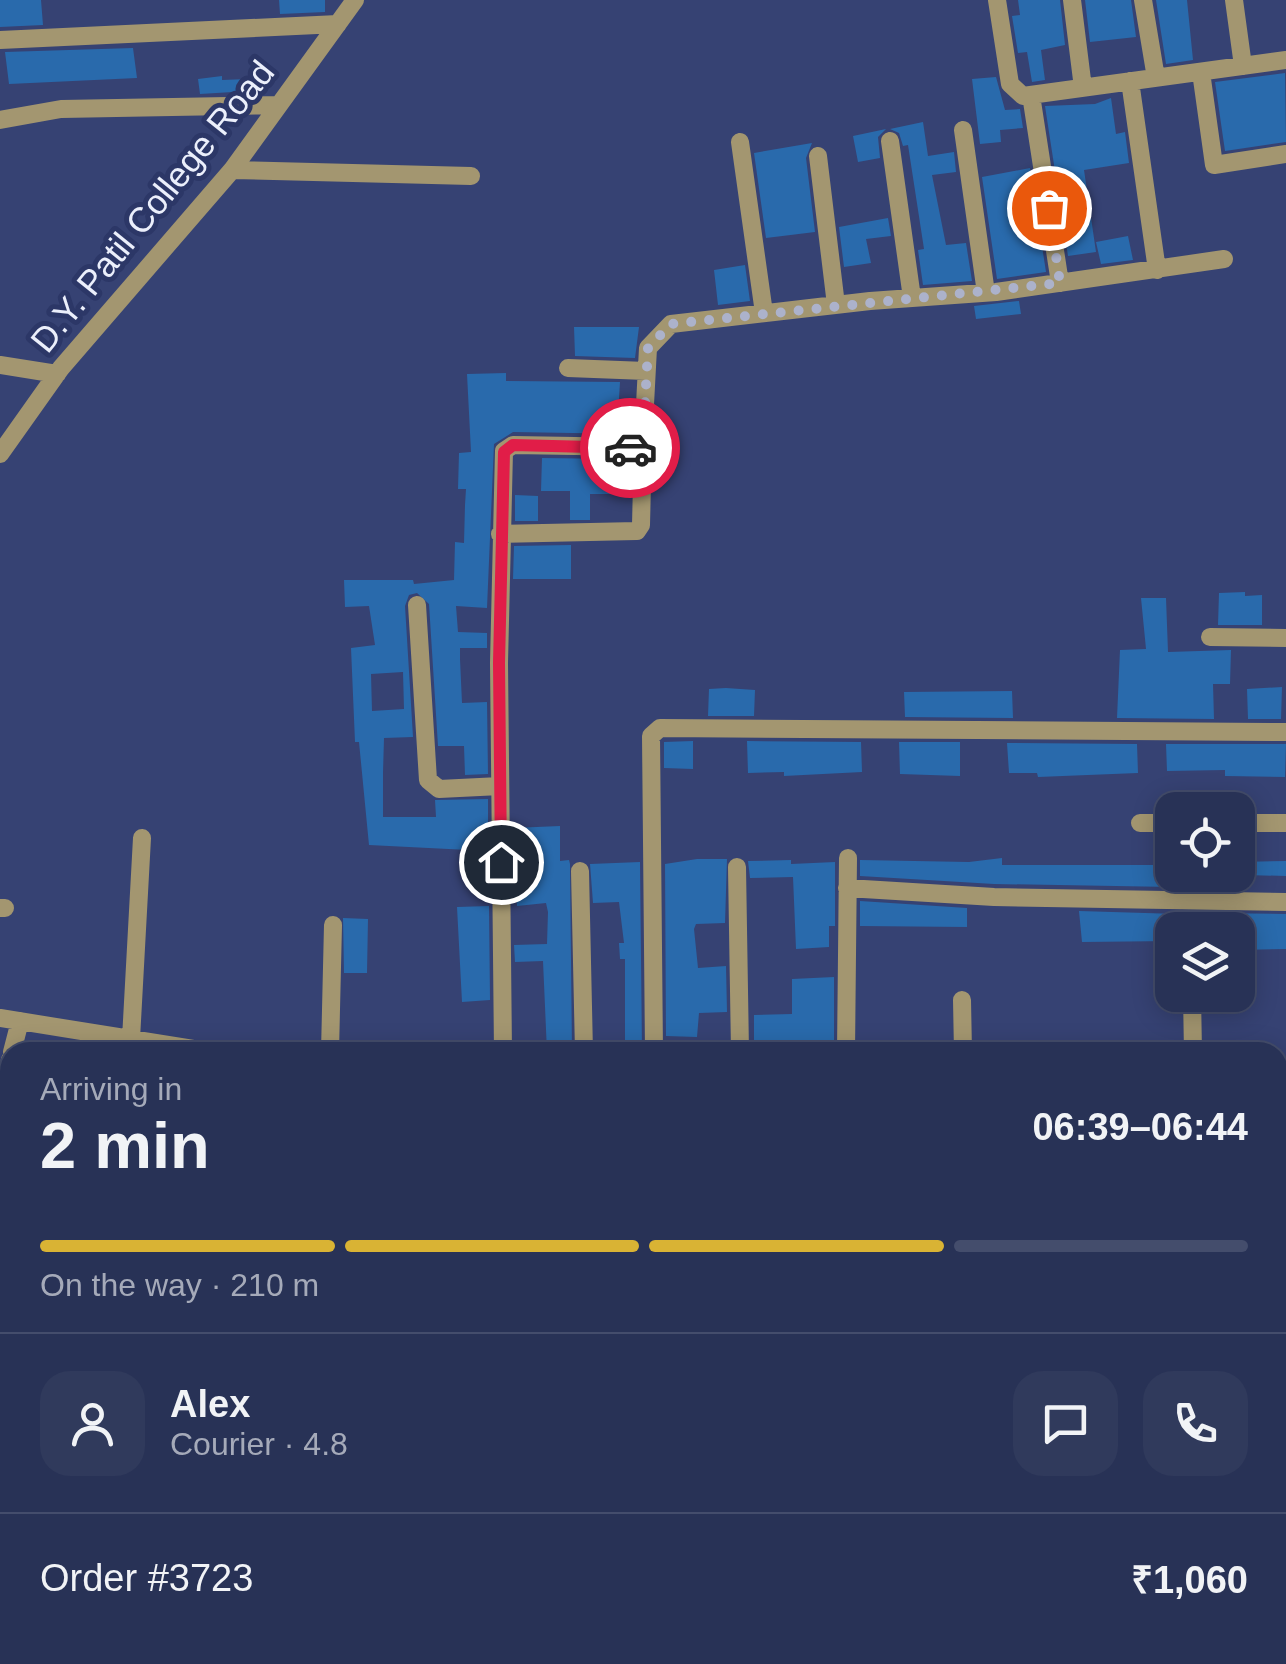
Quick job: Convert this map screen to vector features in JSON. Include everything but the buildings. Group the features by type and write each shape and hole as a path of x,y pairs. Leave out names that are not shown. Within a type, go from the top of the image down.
{"street":[{"name":"D.Y. Patil College Road","path":"0,454 56,374 232,170 355,0"},
{"path":"996,0 1010,84 1015,92 1031,95 1286,60"},
{"path":"1072,0 1083,88"},
{"path":"1144,0 1156,78"},
{"path":"1234,0 1243,66"},
{"path":"0,40 338,24"},
{"path":"1202,72 1214,166 1286,154"},
{"path":"1130,82 1158,270"},
{"path":"1031,95 1060,283"},
{"path":"0,120 61,109 278,106"},
{"path":"963,130 986,293"},
{"path":"890,140 912,298"},
{"path":"740,142 764,313"},
{"path":"818,156 836,304"},
{"path":"232,170 471,176"},
{"path":"500,534 636,531 641,525 648,348 671,324 836,304 986,293 1224,258"},
{"path":"0,365 56,374"},
{"path":"568,368 646,371"},
{"path":"503,1042 501,464 504,452 513,445 628,448 643,442"},
{"path":"417,605 428,780 439,789 500,786"},
{"path":"1210,637 1286,638"},
{"path":"654,1042 650,736 660,728 1286,732"},
{"path":"1140,823 1155,823"},
{"path":"1255,823 1286,823"},
{"path":"130,1039 142,838"},
{"path":"846,1042 848,858"},
{"path":"737,866 740,1042"},
{"path":"580,871 584,1042"},
{"path":"847,888 1286,902"},
{"path":"1190,901 1190,912"},
{"path":"330,1042 333,925"},
{"path":"962,1000 964,1042"},
{"path":"1193,1012 1194,1042"},
{"path":"0,1018 149,1042"},
{"path":"15,1042 20,1021"}],"way so far":[{"path":"630,448 643,442 648,348 671,324 870,300 996,292 1060,283 1049,208"}],"route":[{"path":"501,862 499,663 504,452 513,445 630,448"}]}
